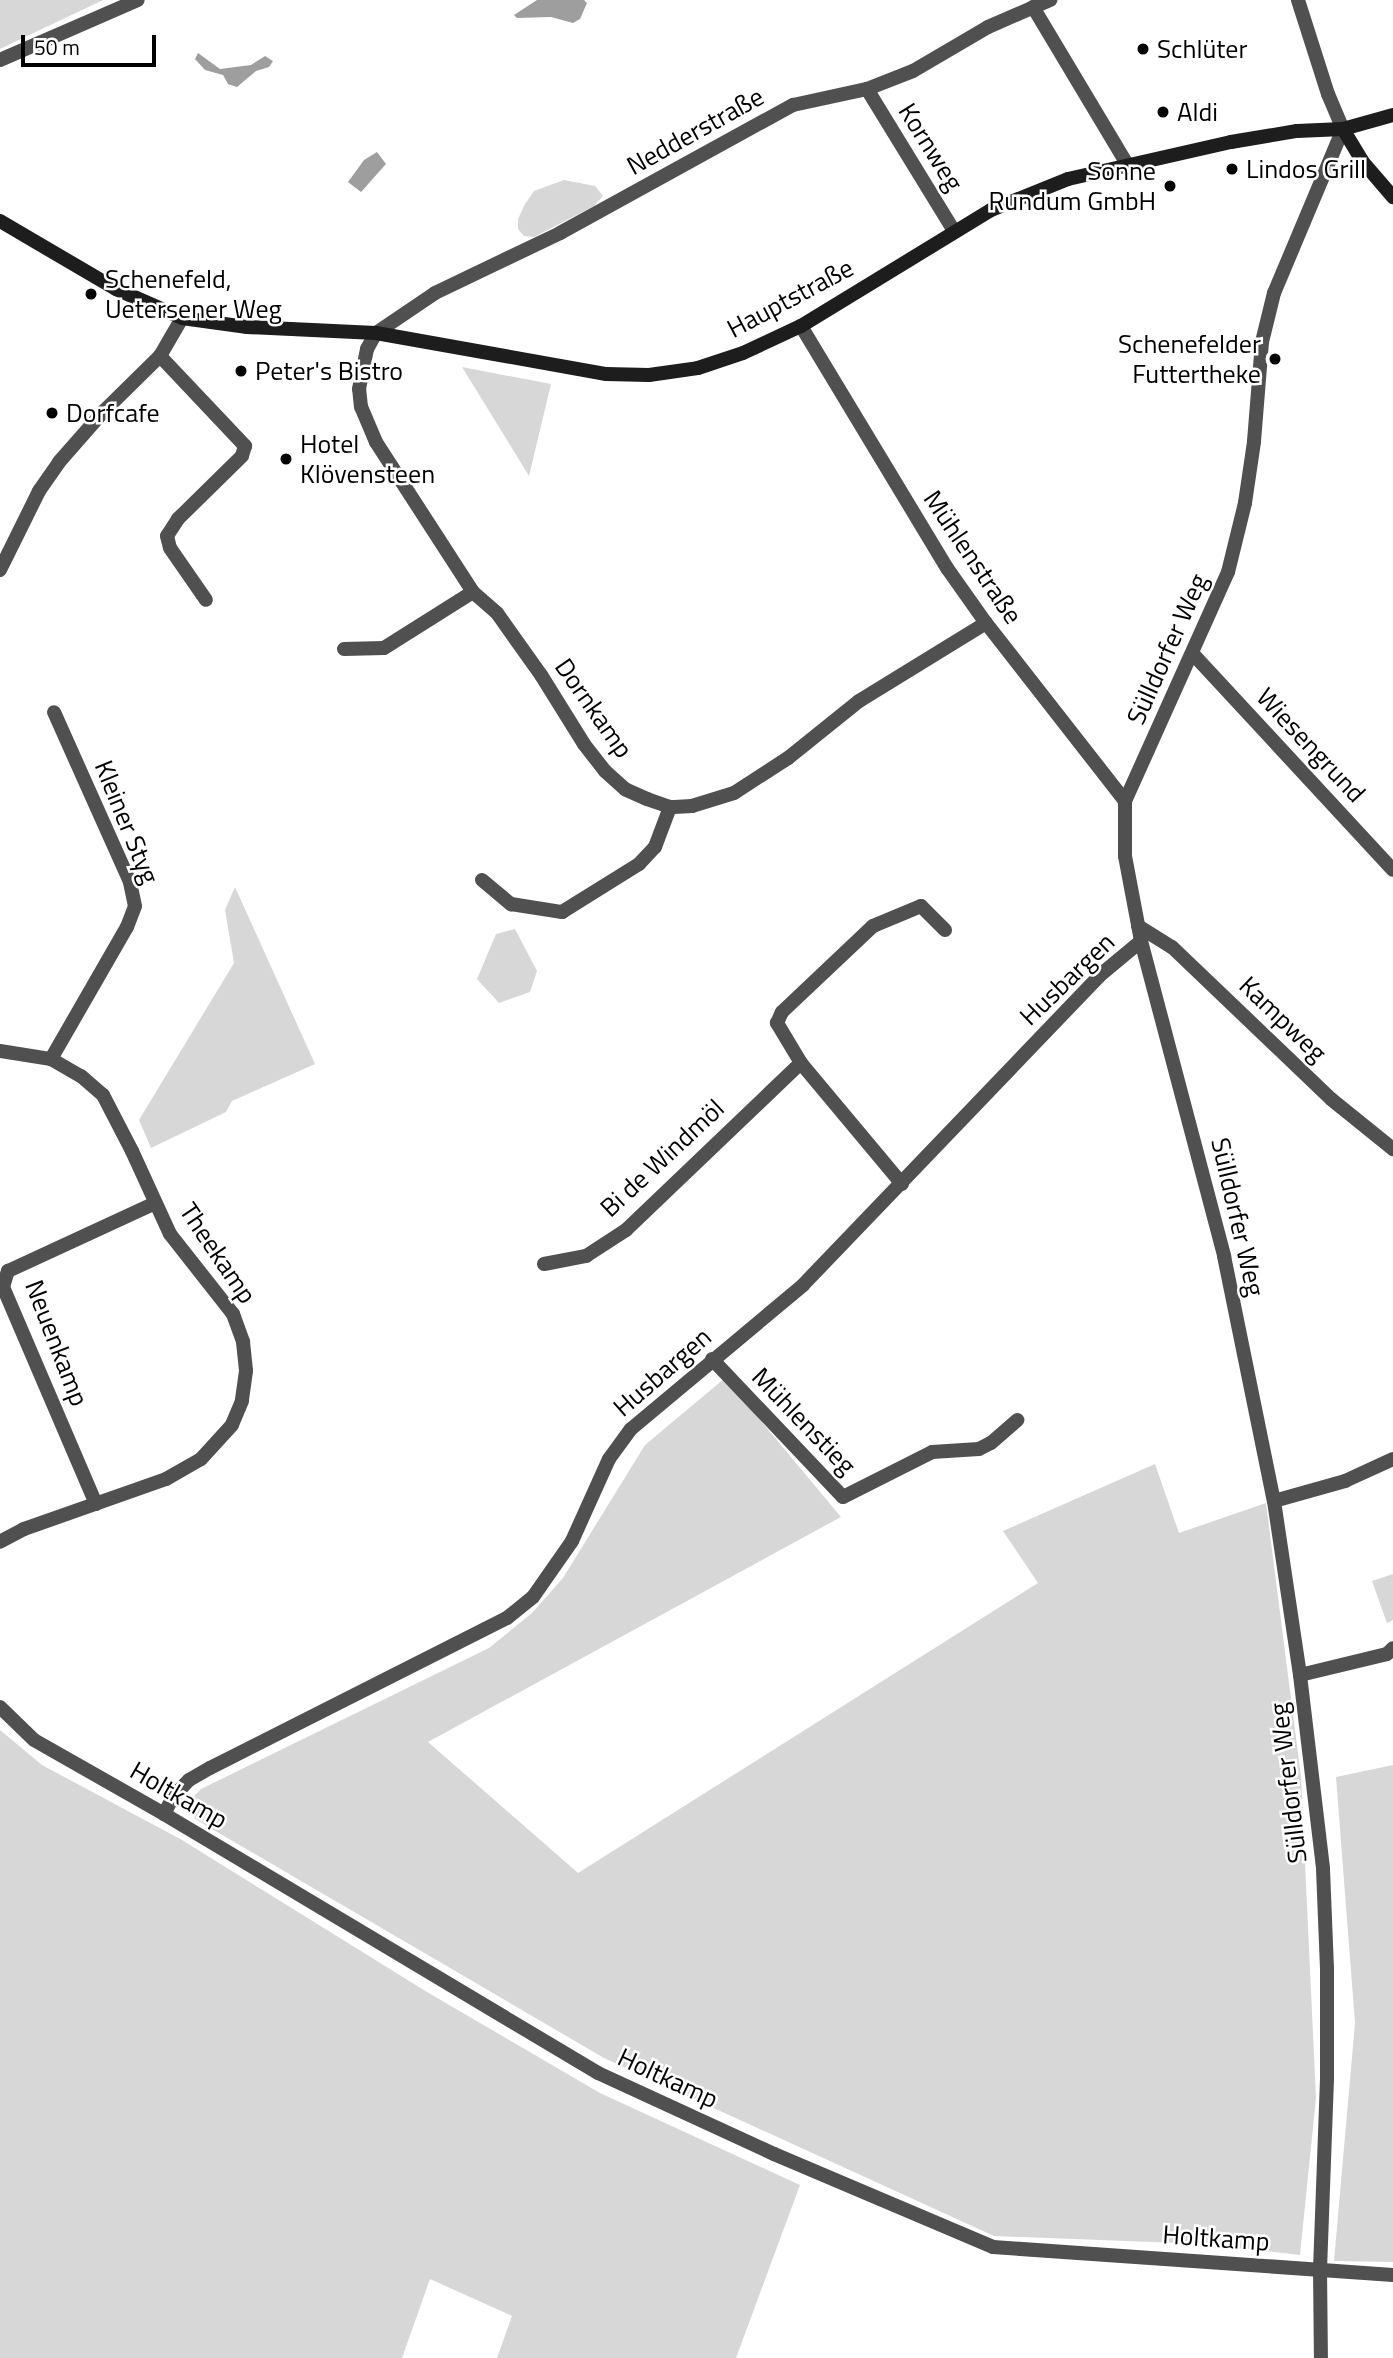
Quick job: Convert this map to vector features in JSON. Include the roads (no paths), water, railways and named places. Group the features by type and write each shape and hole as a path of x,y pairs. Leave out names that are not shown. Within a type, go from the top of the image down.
{"main road":[{"name":"Hauptstraße","path":"0,221 116,289 182,318 247,327 376,333 606,374 649,375 698,368 743,353 801,326 954,231 1029,193 1068,179 1127,164 1297,131 1343,129 1393,115"},
{"path":"1343,129 1362,161 1393,197"}],"street":[{"path":"0,60 138,0"},
{"name":"Nedderstraße","path":"376,333 435,293 571,227 793,105 867,89 913,71 988,27 1050,0"},
{"path":"1298,0 1328,94 1343,129"},
{"path":"1033,7 1127,164"},
{"name":"Kornweg","path":"867,89 954,231"},
{"name":"Sülldorfer Weg","path":"1321,2358 1320,2269 1327,2079 1327,1968 1323,1869 1300,1675 1274,1501 1224,1256 1141,941 1125,856 1125,801 1228,572 1245,503 1254,442 1262,342 1274,293 1343,129"},
{"path":"0,570 39,491 59,462 104,411 160,356 182,318"},
{"name":"Mühlenstraße","path":"801,326 947,568 986,623 1125,801"},
{"name":"Dornkamp","path":"376,333 367,349 361,370 361,407 376,442 473,592 497,613 584,744 605,771 625,789 670,807 714,801 758,779 859,701 986,623"},
{"path":"160,356 245,446 242,456 178,519 167,536 170,548 206,600"},
{"path":"344,649 384,648 473,592"},
{"name":"Wiesengrund","path":"1193,654 1393,870"},
{"name":"Kleiner Styg","path":"51,1059 127,927 135,905 130,881 54,712"},
{"path":"482,880 511,904 562,912 639,864 659,839 670,807"},
{"path":"902,1184 801,1063 777,1023 782,1012 873,926 921,906 945,930"},
{"name":"Kampweg","path":"1138,926 1172,947 1331,1099 1393,1149"},
{"name":"Husbargen","path":"164,1814 173,1797 190,1780 210,1768 507,1618 524,1604 554,1571 572,1541 609,1459 631,1429 803,1285 1099,976 1141,941"},
{"name":"Theekamp","path":"0,1051 51,1059 81,1076 103,1095 170,1234 233,1314 243,1342 246,1371 242,1401 232,1425 201,1459 166,1479 24,1529 0,1542"},
{"name":"Bi de Windmöl","path":"544,1264 586,1256 626,1230 801,1063"},
{"name":"Neuenkamp","path":"96,1504 3,1287 8,1271 155,1203"},
{"name":"Mühlenstieg","path":"712,1359 843,1497 932,1452 979,1449 991,1443 1017,1420"},
{"path":"1274,1501 1345,1481 1393,1459"},
{"path":"1300,1675 1387,1654 1393,1648"},
{"name":"Holtkamp","path":"0,1707 34,1740 164,1814 598,2073 774,2154 993,2247 1393,2274"}],"place":[{"name":"Schlüter","path":"1143,49"},
{"name":"Aldi","path":"1163,112"},
{"name":"Lindos Grill","path":"1232,169"},
{"name":"Sonne Rundum GmbH","path":"1170,186"},
{"name":"Schenefeld, Uetersener Weg","path":"91,294"},
{"name":"Schenefelder Futtertheke","path":"1275,359"},
{"name":"Peter's Bistro","path":"241,371"},
{"name":"Dorfcafe","path":"52,413"},
{"name":"Hotel Klövensteen","path":"286,459"}]}
